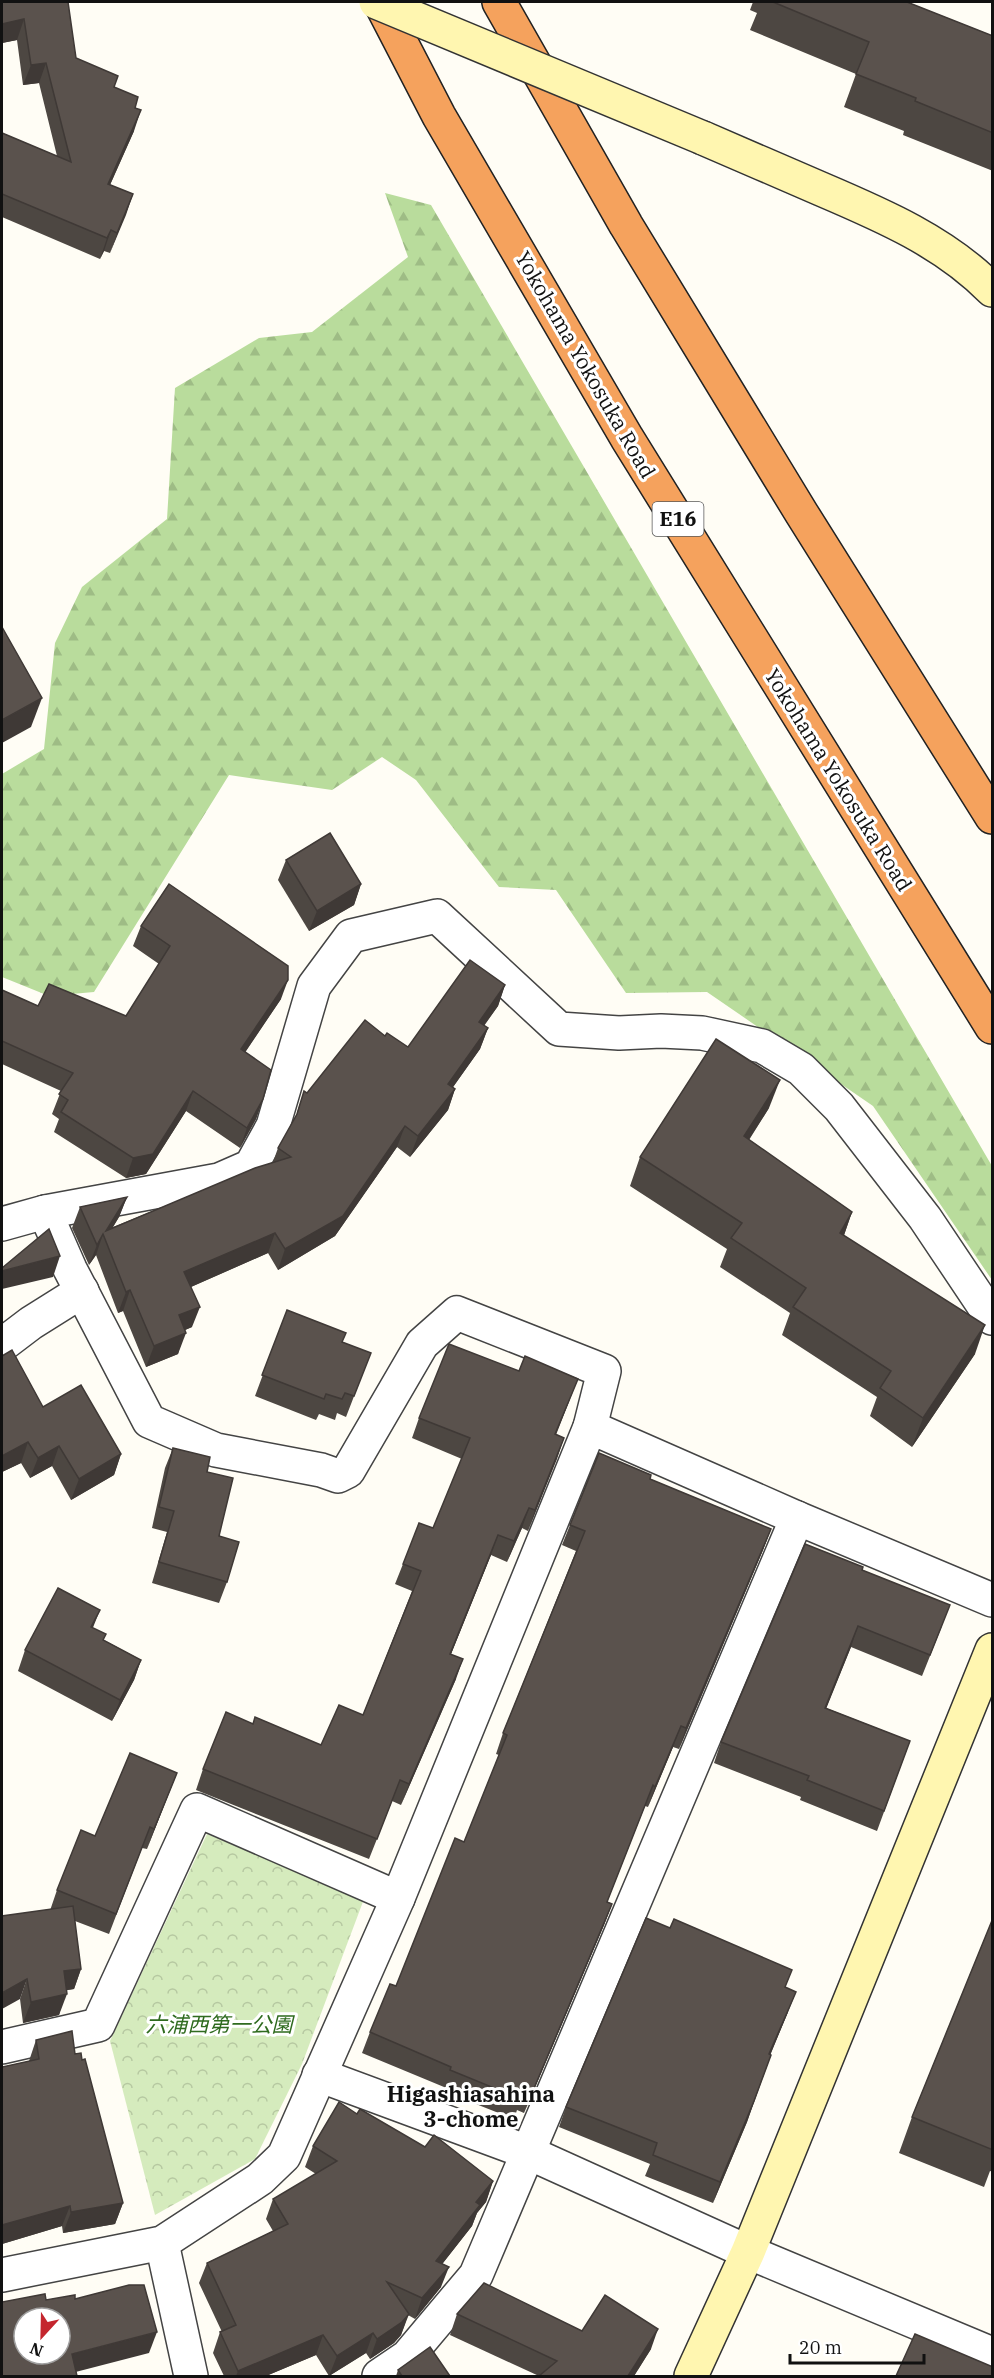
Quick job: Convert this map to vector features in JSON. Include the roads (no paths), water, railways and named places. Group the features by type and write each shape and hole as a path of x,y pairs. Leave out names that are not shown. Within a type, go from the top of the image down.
{"highway":[{"name":"Yokohama Yokosuka Road","path":"378,2 439,116 627,438 993,1027"},
{"path":"499,2 626,225 796,504 993,817"}],"street":[{"path":"378,2 864,207 955,256 993,290"},
{"path":"2,1224 45,1212 219,1180 251,1166 273,1126 314,986 339,952 351,936 437,916 559,1029 619,1033 661,1031 702,1033 762,1046 801,1069 839,1107 925,1218 993,1318"},
{"path":"2,2275 162,2243 260,2179 284,2156 398,1898 590,1427 604,1371 457,1313 422,1344 348,1471 338,1476 321,1470 216,1450 149,1421 82,1291 45,1212"},
{"path":"2,1345 31,1323 82,1291"},
{"path":"590,1427 797,1518 993,1600"},
{"path":"379,2376 407,2357 476,2275 797,1518"},
{"path":"691,2376 748,2252 993,1650"},
{"path":"2,2047 98,2025 196,1810 398,1898"},
{"path":"319,2075 527,2152 748,2252 993,2354"},
{"path":"162,2243 191,2376"}],"district":[{"name":"Higashiasahina 3-chome","path":"471,2106"}],"park label":[{"name":"六浦西第一公園","path":"219,2025"}]}
